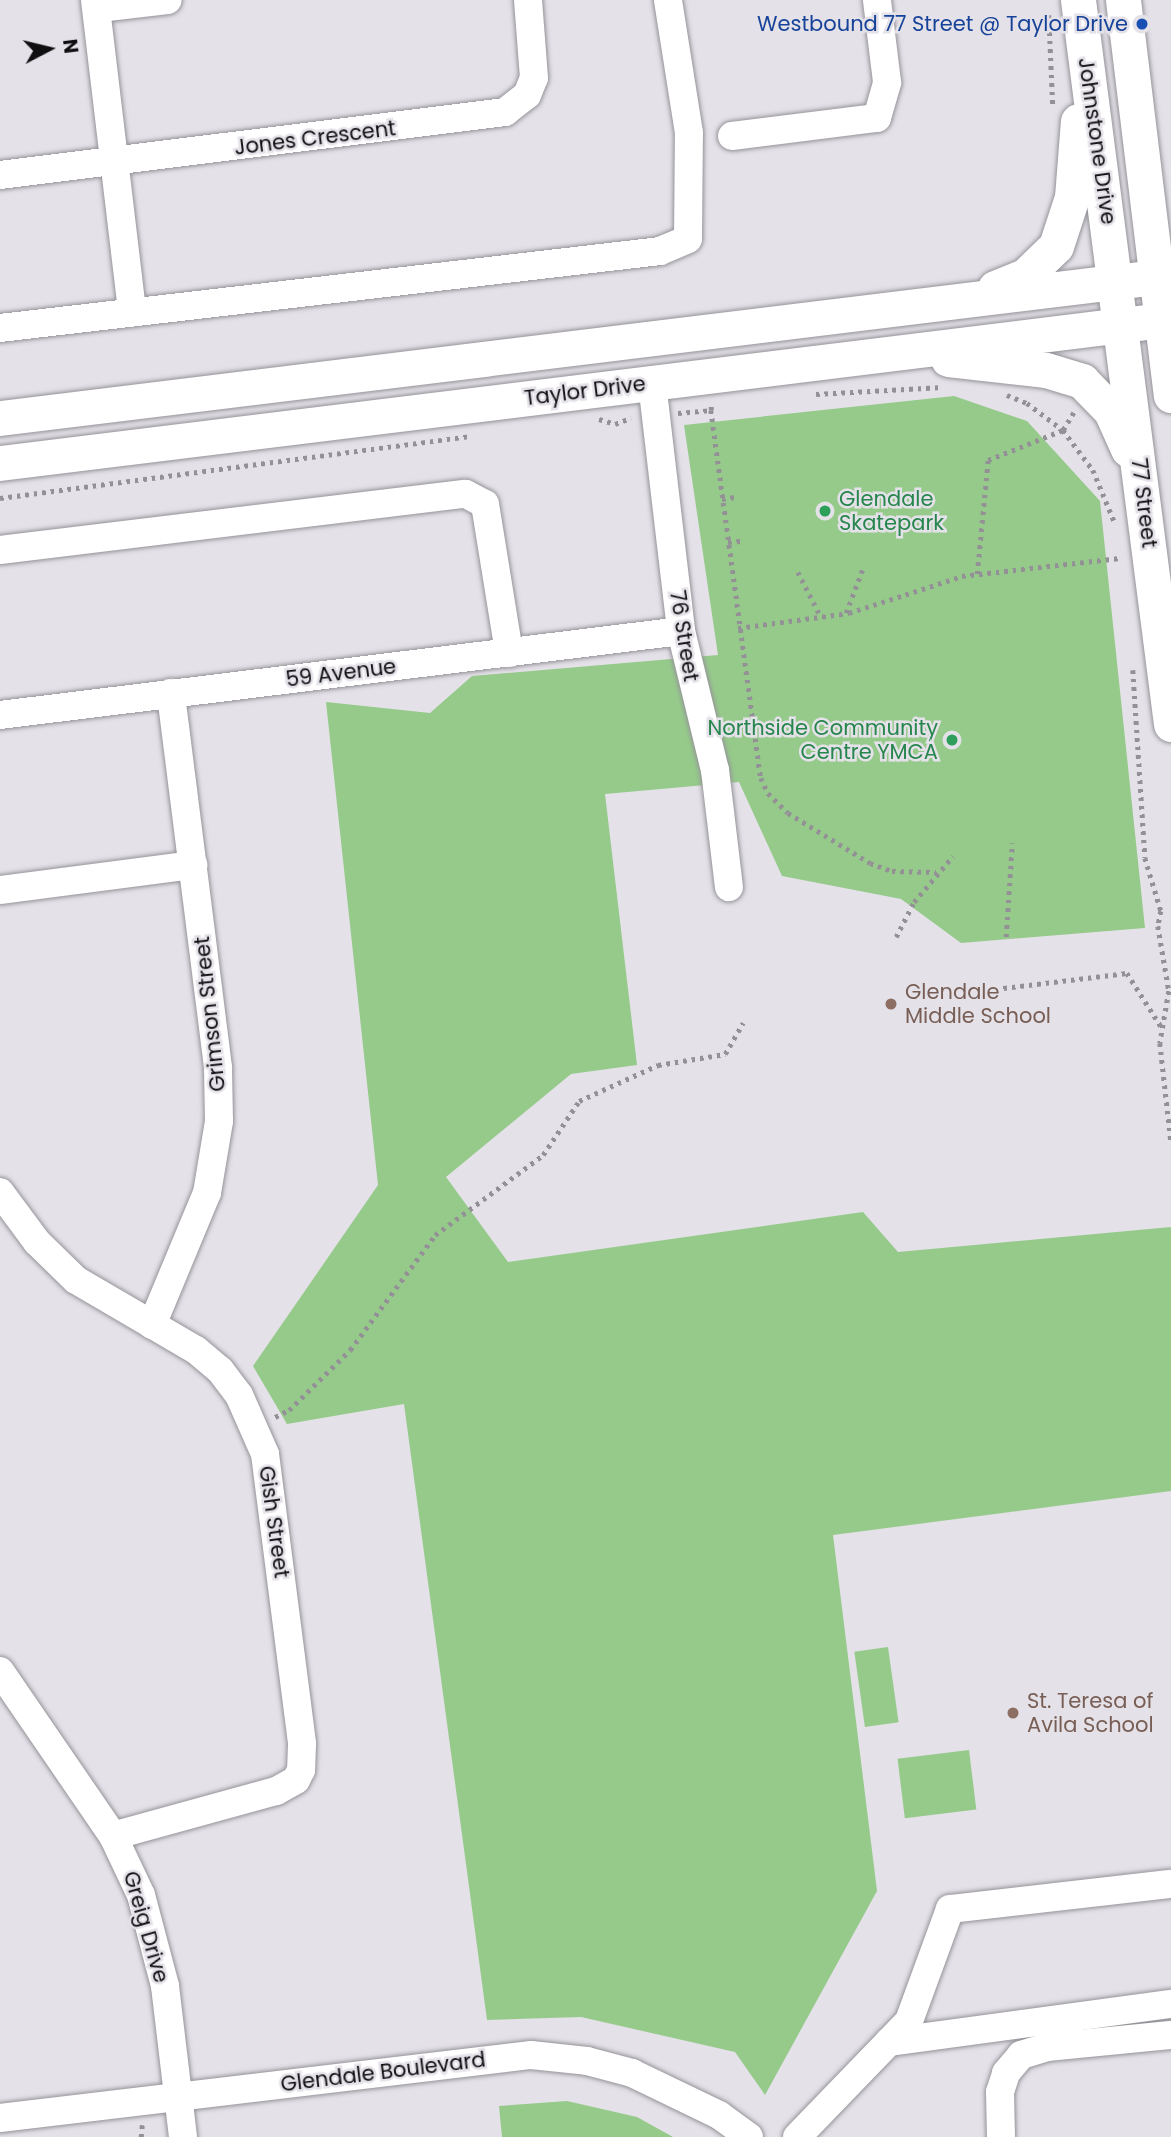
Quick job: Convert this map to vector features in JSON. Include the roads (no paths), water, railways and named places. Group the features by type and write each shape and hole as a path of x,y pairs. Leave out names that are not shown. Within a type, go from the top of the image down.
{"main road":[{"name":"Johnstone Drive","path":"1123,0 1139,126 1164,275"},
{"name":"Johnstone Drive","path":"1080,13 1116,281"},
{"path":"968,298 1025,276 1056,246 1072,197 1077,163 1080,13"},
{"path":"1139,126 1171,196"},
{"path":"0,418 1164,275 1171,395"},
{"name":"77 Street","path":"1116,281 1171,724"},
{"name":"Taylor Drive","path":"0,463 882,352 1167,320"},
{"path":"882,352 1046,370 1082,381 1111,411 1125,439 1144,505"}],"street":[{"path":"132,310 116,162 96,21 97,4 168,0"},
{"name":"Jones Crescent","path":"0,175 505,112 527,95 534,78 528,0"},
{"path":"0,328 132,310 660,251 688,239 689,133 668,0"},
{"path":"732,135 877,118 887,82 877,0"},
{"name":"76 Street","path":"652,383 681,631 715,770 729,887"},
{"path":"0,550 466,494 485,504 509,653"},
{"name":"59 Avenue","path":"0,715 681,631"},
{"name":"Grimson Street","path":"152,1325 207,1193 219,1121 218,1067 171,693"},
{"path":"0,890 193,865"},
{"name":"Gish Street","path":"0,1192 58,1263 106,1299 152,1325 220,1370 256,1426 270,1485 302,1744 301,1769 296,1780 276,1791 113,1836"},
{"name":"Greig Drive","path":"0,1671 113,1836 142,1895 156,1946 183,2137"},
{"path":"797,2137 909,2021 950,1909 1171,1884"},
{"path":"889,2042 1171,2004"},
{"path":"1001,2137 1000,2092 1006,2073 1021,2055 1048,2046 1171,2035"},
{"name":"Glendale Boulevard","path":"0,2118 487,2058 559,2057 632,2073 672,2089 749,2137"}],"place":[{"name":"Westbound 77 Street @ Taylor Drive","path":"1142,24"},
{"name":"Glendale Skatepark","path":"825,511"},
{"name":"Northside Community Centre YMCA","path":"952,740"},
{"name":"Glendale Middle School","path":"891,1004"},
{"name":"St. Teresa of Avila School","path":"1013,1713"}]}
